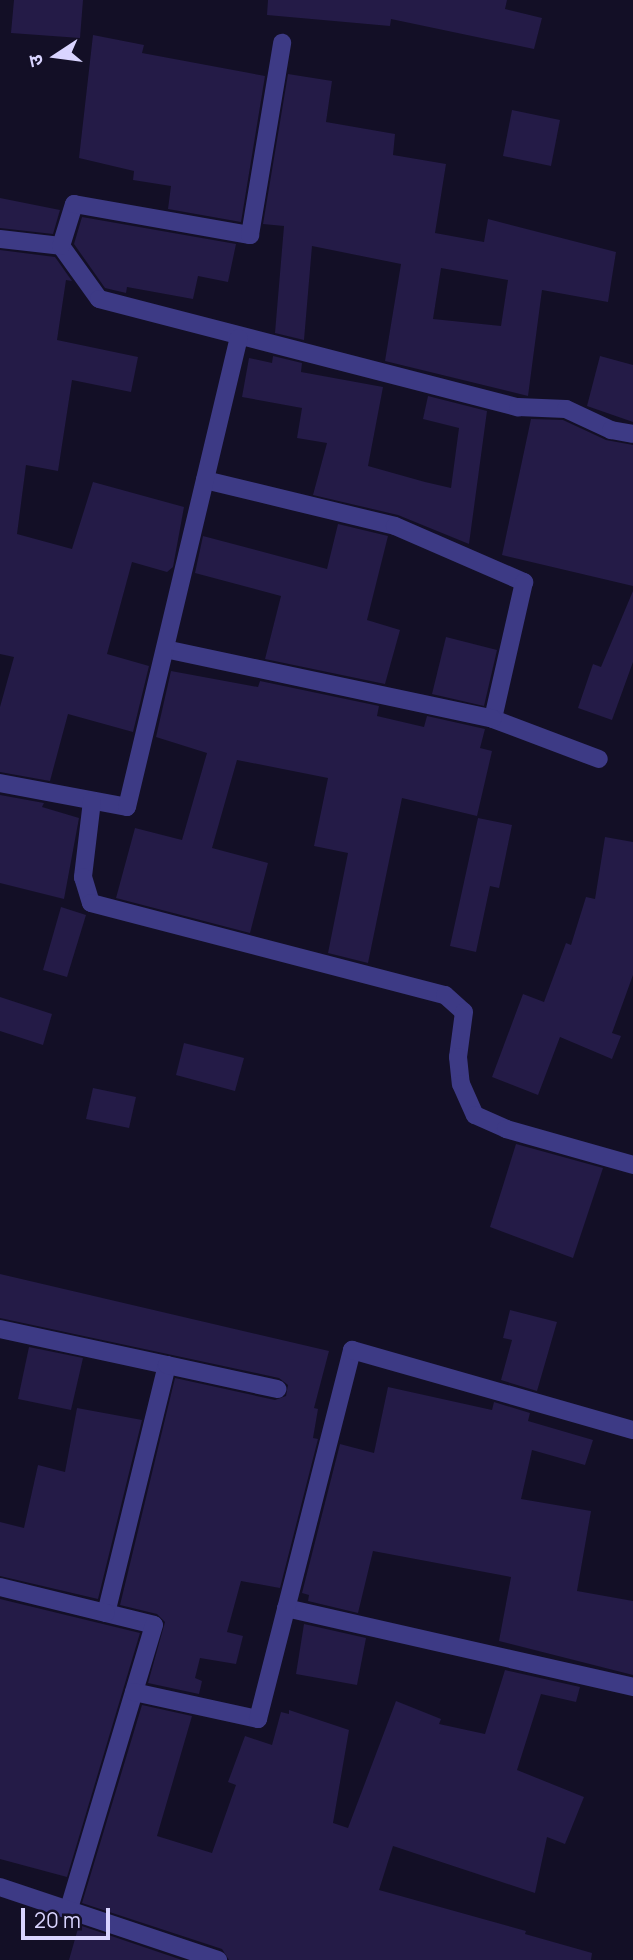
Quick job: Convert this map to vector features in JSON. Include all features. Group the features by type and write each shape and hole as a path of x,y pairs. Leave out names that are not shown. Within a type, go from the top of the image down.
{"street":[{"path":"61,246 74,204 250,235 282,43"},
{"path":"0,239 61,246 99,299 239,338 518,407 566,410 611,430 633,434"},
{"path":"0,783 127,807 239,338"},
{"path":"205,480 396,526 524,582 493,719"},
{"path":"165,649 493,719 599,759"},
{"path":"92,801 83,877 91,903 445,995 464,1012 458,1056 461,1084 475,1115 506,1129 633,1165"},
{"path":"0,1329 278,1389"},
{"path":"134,1692 258,1719 352,1350 633,1430"},
{"path":"106,1612 167,1365"},
{"path":"0,1587 154,1625 69,1909"},
{"path":"286,1608 633,1687"},
{"path":"0,1887 218,1960"}],"building":[{"path":"14,0 83,0 80,38 11,33"},
{"path":"268,0 507,0 505,9 542,18 534,49 391,19 390,26 267,15"},
{"path":"93,35 144,45 142,53 265,76 241,222 168,209 171,186 133,180 134,171 79,158"},
{"path":"288,74 332,81 326,122 395,134 393,155 446,164 435,233 484,242 488,219 616,252 608,302 542,290 528,396 385,361 401,264 312,246 304,340 275,333 284,226 263,224","holes":["441,268 508,280 501,326 433,319"]},
{"path":"512,110 560,120 551,166 503,156"},
{"path":"0,198 60,210 53,234 0,228"},
{"path":"82,217 236,244 228,282 198,276 193,299 127,287 126,293 105,288 74,244"},
{"path":"0,250 55,257 72,281 66,280 57,340 138,357 131,392 72,380 58,471 26,465 17,534 72,549 93,482 184,507 173,567 167,572 132,562 107,654 149,666 133,732 68,714 50,781 0,772 0,707 14,657 0,654"},
{"path":"273,356 302,363 301,372 383,387 368,466 425,482 451,488 459,428 423,419 428,396 487,411 469,544 398,515 313,495 327,443 297,438 302,408 242,397 249,358 272,363"},
{"path":"600,356 633,365 633,422 587,406"},
{"path":"531,419 563,420 606,440 633,445 633,586 502,555"},
{"path":"338,524 388,536 367,620 400,630 385,684 265,659 281,596 195,573 203,536 327,569"},
{"path":"633,591 633,662 612,720 578,708 593,664 601,667"},
{"path":"446,637 497,650 484,706 432,694"},
{"path":"171,671 258,687 260,681 379,706 377,716 424,727 427,716 485,729 480,748 492,751 477,816 402,798 368,963 328,953 348,853 314,846 328,778 237,760 212,848 268,863 250,933 116,898 135,828 182,840 207,753 156,737"},
{"path":"0,795 44,803 42,807 79,818 64,899 0,883"},
{"path":"478,818 512,825 499,888 490,886 476,952 450,946"},
{"path":"605,837 633,842 633,975 612,1033 621,1036 612,1059 560,1037 538,1095 492,1077 523,994 544,1002 566,943 571,945 586,897 595,899"},
{"path":"61,907 86,915 67,977 43,970"},
{"path":"0,997 52,1014 43,1045 0,1031"},
{"path":"184,1043 244,1058 235,1091 176,1075"},
{"path":"93,1088 136,1097 129,1128 86,1119"},
{"path":"516,1144 603,1168 573,1258 490,1227"},
{"path":"0,1274 329,1351 314,1408 318,1409 313,1438 318,1439 280,1588 241,1581 227,1632 243,1636 236,1664 200,1658 195,1678 202,1681 199,1694 148,1683 165,1622 157,1614 120,1605 175,1378 275,1400 286,1396 288,1385 279,1378 0,1318"},
{"path":"510,1310 557,1322 537,1391 501,1380 512,1340 503,1338"},
{"path":"29,1347 83,1358 71,1410 18,1399"},
{"path":"388,1387 492,1410 494,1402 530,1413 528,1421 593,1440 585,1465 532,1450 521,1499 591,1511 577,1591 633,1601 633,1675 499,1641 511,1577 373,1551 358,1613 308,1601 309,1595 302,1593 340,1444 374,1453"},
{"path":"77,1408 142,1420 98,1599 0,1576 0,1522 24,1528 38,1465 65,1472"},
{"path":"0,1599 140,1633 67,1877 0,1859"},
{"path":"304,1624 366,1638 357,1685 296,1674"},
{"path":"505,1670 580,1687 576,1702 541,1694 517,1770 584,1797 565,1844 547,1837 535,1893 393,1846 379,1890 526,1931 525,1934 592,1953 591,1960 229,1960 222,1949 82,1903 142,1705 192,1716 157,1836 212,1853 236,1785 228,1782 245,1736 272,1745 281,1712 289,1714 289,1710 349,1730 333,1823 348,1828 396,1701 441,1719 439,1724 485,1734"},
{"path":"79,1925 182,1960 69,1960"}]}
